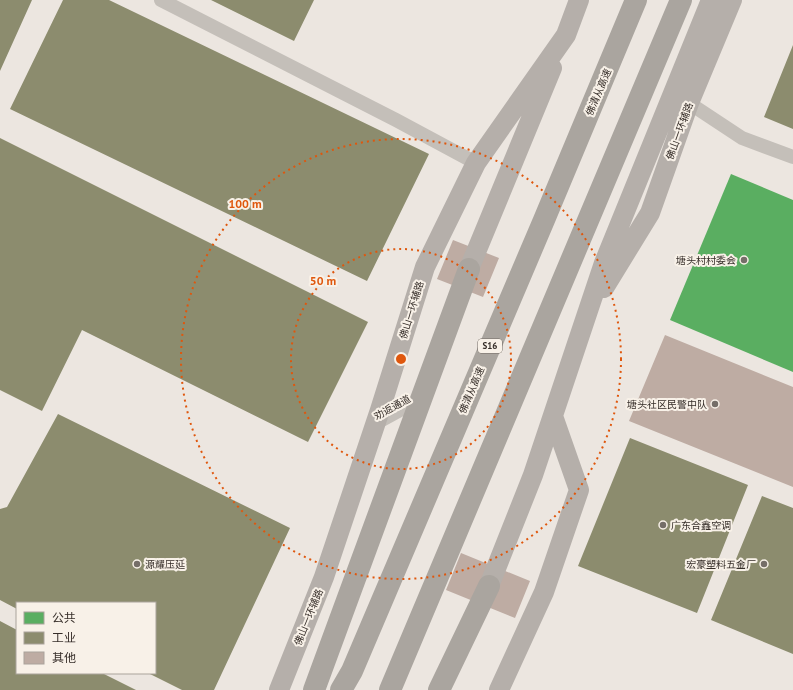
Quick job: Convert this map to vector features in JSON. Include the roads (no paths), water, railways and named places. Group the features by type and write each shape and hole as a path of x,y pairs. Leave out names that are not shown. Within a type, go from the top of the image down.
{"highway":[{"name":"佛清从高速","path":"341,690 352,671 636,0"},
{"path":"390,690 681,0"},
{"path":"314,690 469,269"},
{"path":"439,690 489,586"}],"main road":[{"name":"佛山一环辅路","path":"279,690 324,577 374,428 425,267 476,163 566,35 579,0"},
{"path":"489,586 533,475 604,263 711,0"},
{"name":"佛山一环辅路","path":"584,321 650,214 689,103 732,0"},
{"path":"469,269 566,35"},
{"path":"498,690 544,592 580,490 553,416"}],"street":[{"path":"161,0 396,120 476,163"},
{"path":"689,103 742,138 793,157"}],"lane":[{"name":"劝返通道","path":"374,428 420,403"}],"place":[{"name":"塘头村村委会","path":"744,260"},
{"name":"塘头社区民警中队","path":"715,404"},
{"name":"广东合鑫空调","path":"663,525"},
{"name":"源耀压延","path":"137,564"},
{"name":"宏豪塑料五金厂","path":"764,564"}]}
